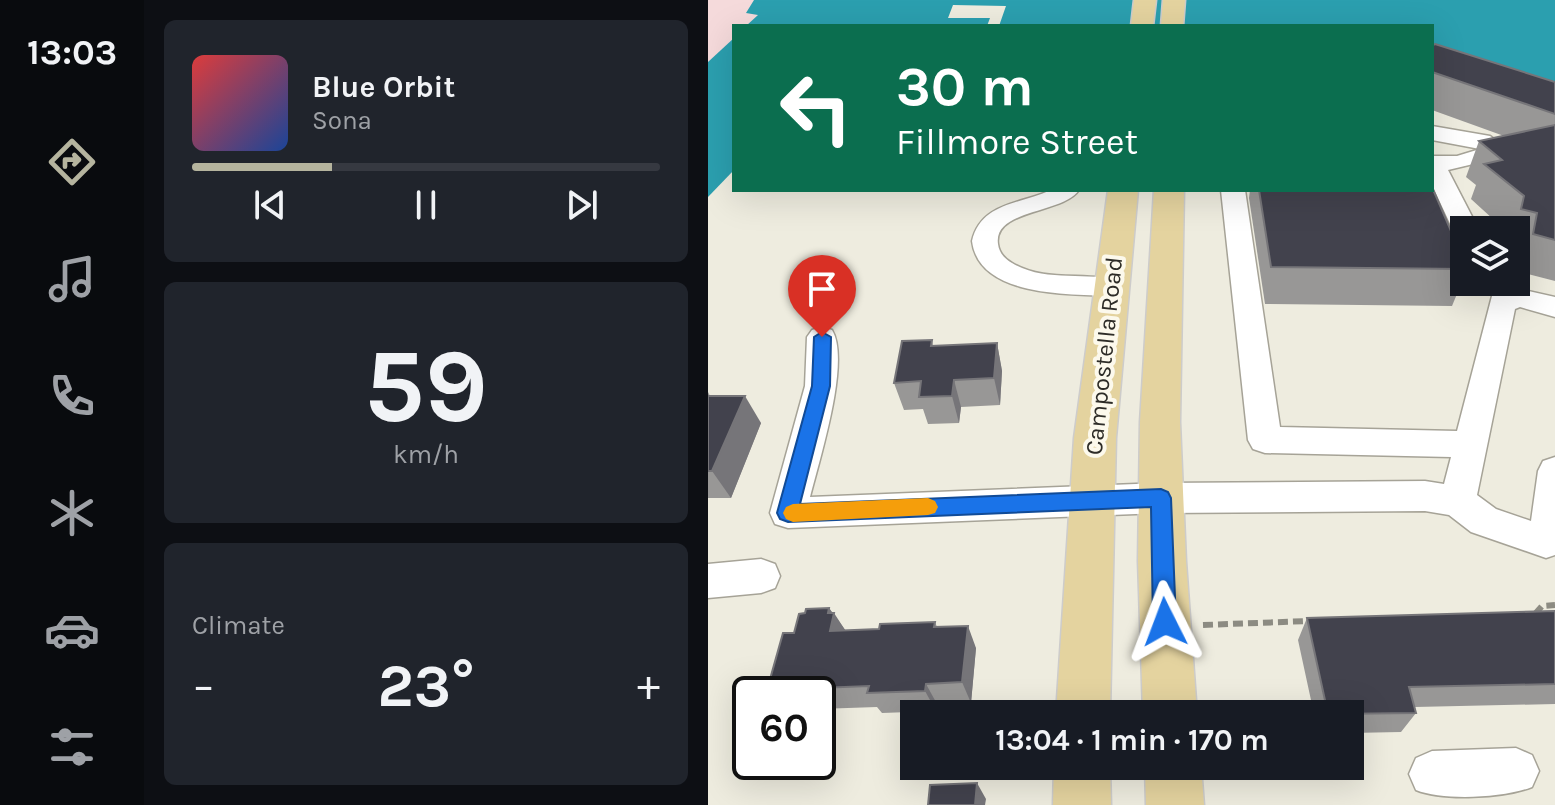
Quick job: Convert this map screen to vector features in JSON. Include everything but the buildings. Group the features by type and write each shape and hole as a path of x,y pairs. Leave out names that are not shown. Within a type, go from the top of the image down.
{"main road":[{"path":"1142,24 1145,0"},
{"path":"1172,24 1174,0"},
{"name":"Campostella Road","path":"1084,700 1091,500 1120,208"},
{"path":"1169,208 1160,422 1169,700"},
{"path":"1082,780 1082,805"},
{"path":"1174,780 1175,805"}],"street":[{"path":"1434,133 1482,141 1499,151 1458,163 1434,163"},
{"path":"1438,185 1457,216"},
{"path":"1064,192 1052,200 1015,210 992,223 986,235 989,259 1002,271 1019,278 1111,287"},
{"path":"1233,192 1265,440 1471,444"},
{"path":"1458,501 1496,296"},
{"path":"1511,296 1555,307"},
{"path":"822,337 821,386 788,513 1091,500 1310,499 1384,495 1458,501 1484,521 1546,542 1555,471"},
{"path":"708,581 761,576"},
{"path":"1432,774 1516,771"}],"path":[{"path":"1519,615 1535,615 1542,606 1555,605"},
{"path":"1198,625 1320,621"}],"shaded area":[{"path":"708,0 911,0 885,24 732,24 732,168 708,190"}],"water":[{"path":"754,0 1555,0 1555,94 1434,61 1434,24 1000,24 1006,6 953,5 948,18 990,18 988,24 748,24 758,15 746,13"},
{"path":"732,40 732,172 708,197 708,62"}],"slow traffic":[{"path":"793,513 928,507"}],"route":[{"path":"822,337 821,386 788,513 1161,498 1165,622"}]}
